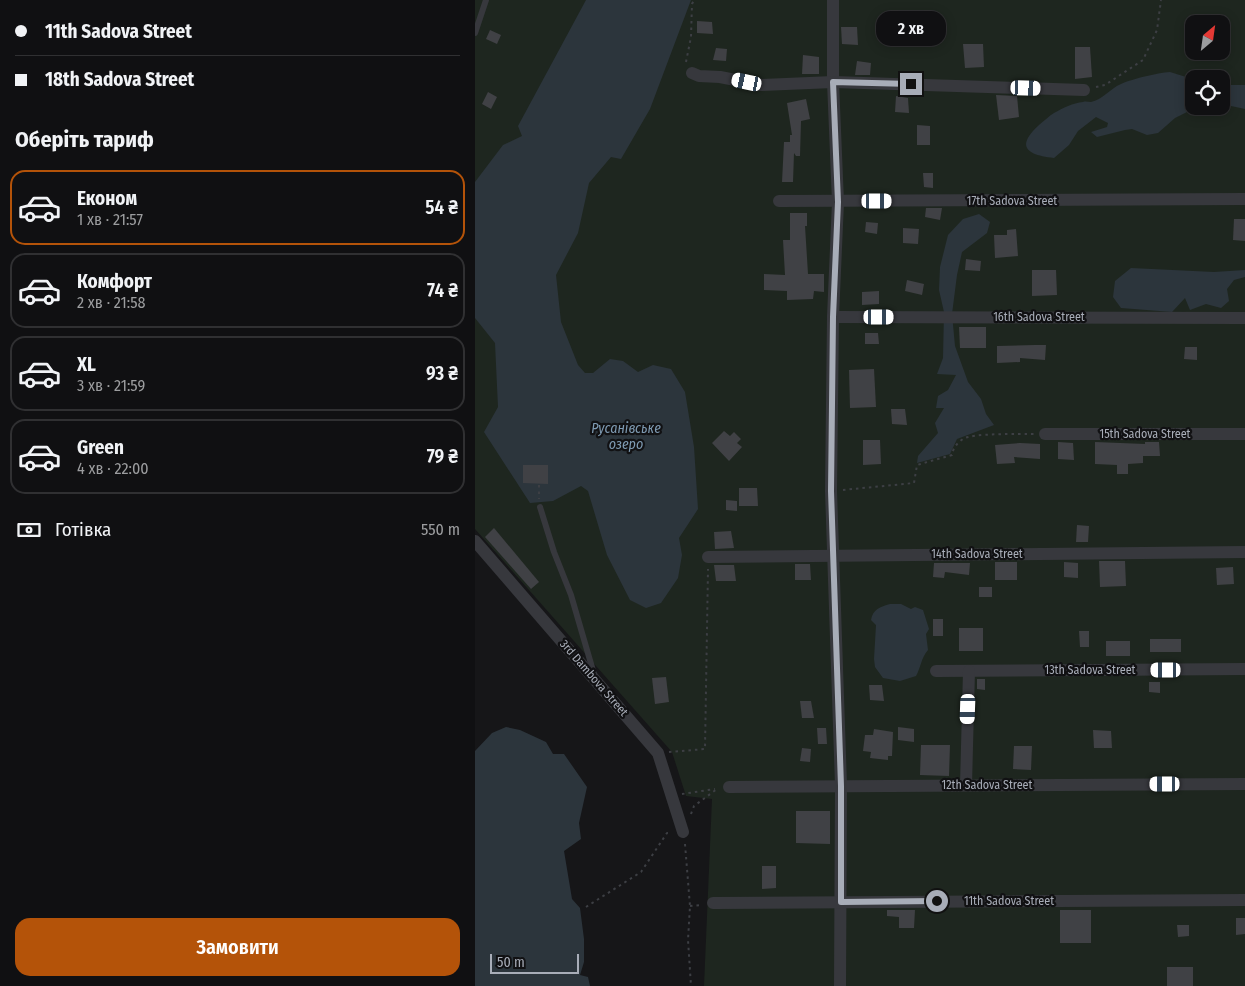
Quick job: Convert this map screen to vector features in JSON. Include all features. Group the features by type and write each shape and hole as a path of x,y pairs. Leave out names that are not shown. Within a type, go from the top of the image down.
{"street":[{"path":"833,0 833,82 838,202 833,317 831,491 841,786 840,986"},
{"path":"692,73 699,76 720,76 761,85 833,82 1084,90"},
{"name":"17th Sadova Street","path":"779,201 1245,199"},
{"name":"16th Sadova Street","path":"833,317 1245,318"},
{"name":"15th Sadova Street","path":"1045,434 1245,434"},
{"name":"3rd Dambova Street","path":"475,541 658,753 673,795 683,832"},
{"name":"14th Sadova Street","path":"708,557 1245,552"},
{"name":"13th Sadova Street","path":"936,671 1245,669"},
{"path":"966,785 969,671"},
{"name":"12th Sadova Street","path":"723,788 1245,784"},
{"name":"11th Sadova Street","path":"713,903 1245,900"}],"lane":[{"path":"475,33 487,0"},
{"path":"539,506 571,596 595,680"}],"path":[{"path":"692,73 685,68 691,37 693,0"},
{"path":"1084,90 1105,84 1143,60 1157,30 1161,0"},
{"path":"831,491 914,483 917,465 951,455 953,449 964,438 997,434 1045,434"},
{"path":"539,485 539,506"},
{"path":"658,753 705,749 708,557"},
{"path":"673,795 723,788"},
{"path":"691,986 688,940 690,906 683,832 694,806 723,788"},
{"path":"586,907 641,872 667,833 683,832"}],"shaded area":[{"path":"475,0 1245,0 1245,986 704,986 712,799 686,796 672,752 475,529"}],"water":[{"name":"Русанівське озеро","path":"586,0 691,0 650,109 621,159 611,157 589,183 578,233 556,275 561,322 578,365 585,373 593,373 610,359 623,361 638,372 653,365 671,369 685,392 694,447 698,509 679,538 682,555 678,578 661,603 646,608 630,600 607,555 588,491 581,486 553,501 530,503 484,432 498,407 495,343 475,318 475,182 503,145 522,136 518,126"},
{"path":"1170,72 1185,77 1185,113 1175,118 1158,133 1147,135 1132,129 1097,137 1091,132 1107,127 1108,123 1096,117 1078,131 1069,145 1054,158 1037,155 1027,149 1027,139 1039,125 1057,111 1076,103 1095,101 1117,86 1152,75"},
{"path":"1230,85 1245,85 1245,109 1231,106"},
{"path":"979,214 990,222 987,233 962,252 952,314 955,346 968,382 981,399 986,414 994,425 957,439 950,454 917,463 918,456 938,433 935,423 944,408 936,408 938,396 948,390 956,375 937,374 943,358 944,312 939,290 940,267 948,235 963,219"},
{"path":"1131,268 1214,272 1245,270 1245,277 1234,280 1227,289 1229,301 1221,308 1206,304 1190,310 1185,298 1172,312 1121,308 1113,297 1115,281"},
{"path":"890,604 901,604 911,609 915,607 923,610 929,629 926,634 928,650 916,676 900,681 883,678 875,667 876,625 871,620 873,613 877,609"},
{"path":"506,727 520,730 546,742 553,754 564,754 587,787 579,823 581,839 564,851 572,899 580,908 584,939 584,962 580,975 588,977 590,986 475,986 475,751 492,733"}],"building":[{"path":"697,21 712,22 713,34 697,33"},
{"path":"841,27 857,27 858,45 842,44"},
{"path":"490,30 501,35 497,44 486,39"},
{"path":"963,44 983,44 984,67 965,68"},
{"path":"1075,47 1090,47 1092,77 1075,79"},
{"path":"716,48 727,49 726,61 713,60"},
{"path":"803,55 819,57 819,74 802,74"},
{"path":"857,61 871,63 870,75 855,75"},
{"path":"488,92 497,97 491,109 482,104"},
{"path":"996,95 1017,96 1019,117 999,120"},
{"path":"896,96 908,98 909,113 895,112"},
{"path":"806,99 810,119 801,121 800,156 796,156 794,153 793,182 782,182 784,142 790,142 790,135 792,135 787,103"},
{"path":"917,125 930,126 930,145 917,145"},
{"path":"923,173 933,173 933,188 924,187"},
{"path":"926,208 942,208 940,220 925,217"},
{"path":"790,213 807,213 807,226 805,226 808,274 824,274 824,292 814,291 813,299 787,300 787,291 764,290 764,274 785,275 783,240 790,240"},
{"path":"1234,219 1245,219 1245,241 1233,240"},
{"path":"866,222 878,223 877,234 865,232"},
{"path":"903,228 919,229 918,244 903,243"},
{"path":"1016,229 1018,256 995,258 994,235 1007,235 1007,230"},
{"path":"966,259 981,261 980,271 965,270"},
{"path":"1032,270 1056,270 1057,295 1032,296"},
{"path":"907,280 924,284 922,295 905,291"},
{"path":"879,291 879,304 862,305 862,292"},
{"path":"959,327 986,327 986,348 960,348"},
{"path":"865,333 878,333 879,344 865,344"},
{"path":"1046,345 1045,360 1020,358 1020,362 997,363 997,346"},
{"path":"1185,347 1197,347 1197,360 1184,359"},
{"path":"874,369 876,407 850,408 849,370"},
{"path":"891,409 905,409 907,425 892,424"},
{"path":"724,431 730,436 734,432 741,439 737,443 742,447 729,461 712,443"},
{"path":"863,440 880,440 881,464 863,465"},
{"path":"1058,442 1073,443 1074,460 1058,459"},
{"path":"1095,442 1145,444 1145,442 1159,442 1160,456 1143,456 1143,463 1128,464 1128,474 1117,474 1117,465 1095,464"},
{"path":"1040,444 1040,459 1014,457 1015,463 997,464 995,445"},
{"path":"523,465 548,465 548,484 523,483"},
{"path":"739,488 757,488 758,506 739,506"},
{"path":"726,500 737,501 737,511 726,510"},
{"path":"1077,525 1089,526 1088,542 1076,542"},
{"path":"494,528 539,582 531,589 485,537"},
{"path":"731,531 734,548 715,549 714,532"},
{"path":"1099,561 1125,561 1126,586 1100,587"},
{"path":"995,562 1017,562 1017,580 995,580"},
{"path":"1064,562 1078,563 1078,578 1064,577"},
{"path":"934,563 970,563 969,575 945,572 944,578 933,577"},
{"path":"795,564 810,564 811,580 795,580"},
{"path":"714,565 734,565 736,581 716,581"},
{"path":"1233,567 1234,584 1217,585 1216,568"},
{"path":"979,587 992,587 992,597 979,597"},
{"path":"933,619 943,619 943,636 933,636"},
{"path":"959,628 983,628 983,651 959,651"},
{"path":"1079,631 1089,631 1089,647 1080,647"},
{"path":"1150,639 1181,639 1181,652 1150,652"},
{"path":"1106,641 1130,641 1130,656 1106,656"},
{"path":"666,677 669,702 655,704 652,678"},
{"path":"977,679 985,679 985,690 977,689"},
{"path":"1149,682 1160,682 1160,693 1149,692"},
{"path":"869,685 882,685 884,701 870,700"},
{"path":"800,701 811,701 814,718 802,718"},
{"path":"898,727 914,729 914,742 898,740"},
{"path":"817,728 826,728 827,744 818,744"},
{"path":"874,729 893,732 892,756 888,756 888,760 870,758 871,752 863,751 865,735 873,735"},
{"path":"1093,730 1111,731 1112,748 1094,748"},
{"path":"921,745 950,745 949,776 920,775"},
{"path":"1014,746 1032,746 1031,770 1013,769"},
{"path":"802,748 811,749 810,762 800,761"},
{"path":"796,811 830,811 830,844 796,843"},
{"path":"762,866 776,866 776,888 762,889"},
{"path":"887,910 915,910 914,928 899,928 899,917 887,916"},
{"path":"1060,910 1091,910 1091,943 1060,943"},
{"path":"1236,918 1245,918 1245,934 1236,935"},
{"path":"1177,925 1189,925 1189,936 1178,937"},
{"path":"1167,967 1193,967 1193,986 1167,986"}],"route":[{"path":"911,84 833,82 838,202 833,317 831,491 841,786 841,902 937,901"}]}
